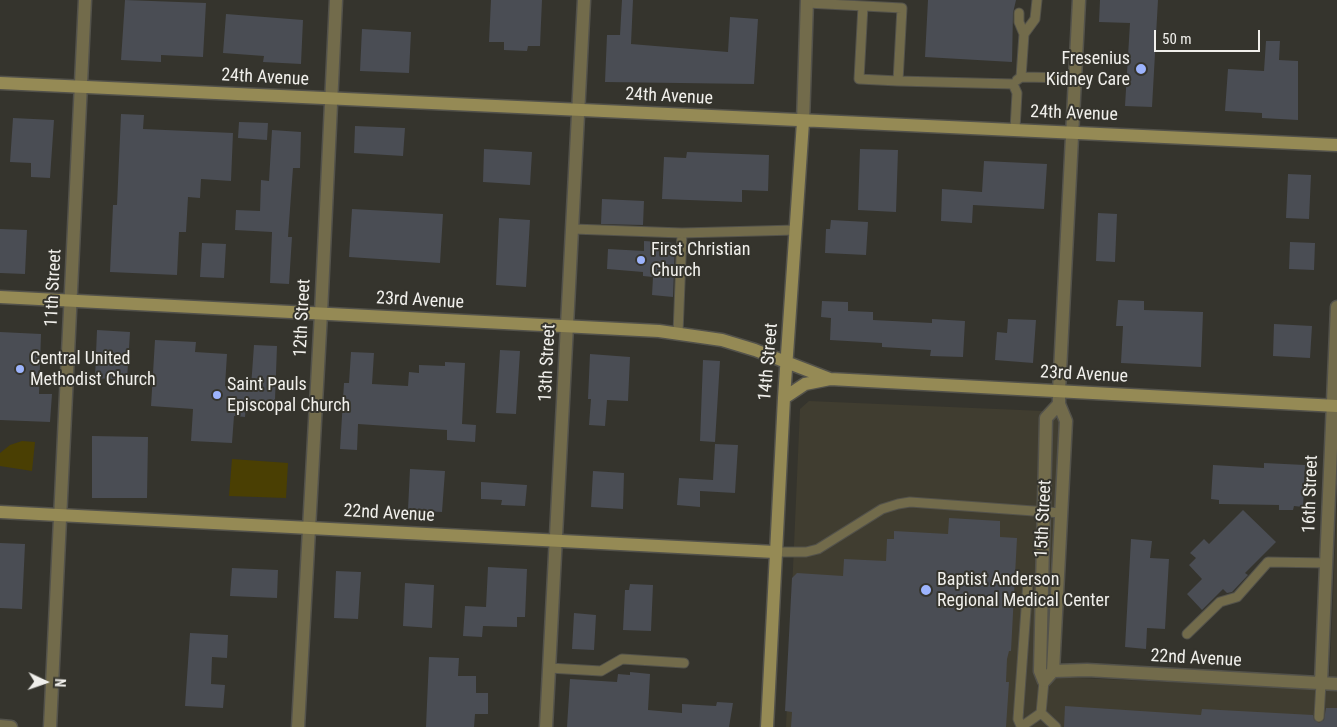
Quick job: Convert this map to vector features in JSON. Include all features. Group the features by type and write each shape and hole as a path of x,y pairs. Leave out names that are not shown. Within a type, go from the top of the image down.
{"main road":[{"name":"24th Avenue","path":"0,83 803,122 1072,132 1337,145"},
{"name":"14th Street","path":"767,727 784,398 788,362 803,122"},
{"name":"23rd Avenue","path":"0,297 678,333 722,340 788,362 830,380"},
{"name":"23rd Avenue","path":"784,398 805,384 830,380 1059,397 1335,406"},
{"name":"22nd Avenue","path":"0,512 776,552"}],"street":[{"name":"11th Street","path":"50,727 85,0"},
{"name":"12th Street","path":"298,727 336,0"},
{"name":"13th Street","path":"546,727 584,0"},
{"name":"15th Street","path":"1053,671 1066,421 1059,397 1079,0"},
{"name":"14th Street","path":"803,122 807,1"},
{"name":"16th Street","path":"1321,683 1335,406 1337,307"},
{"name":"15th Street","path":"1044,681 1040,670 1046,418 1059,397"},
{"name":"22nd Avenue","path":"1053,671 1087,670 1337,684"},
{"path":"1044,681 1053,671"},
{"path":"0,726 10,727"}],"lane":[{"path":"1024,34 1035,19 1037,0"},
{"path":"807,1 863,6 903,4 898,81"},
{"path":"863,6 859,79 1013,84 1020,77 1024,34 1019,22 1019,14"},
{"path":"1020,77 1075,78"},
{"path":"1013,84 1017,93 1015,130"},
{"path":"573,229 682,233 796,230"},
{"path":"678,333 682,233"},
{"path":"776,552 806,552 818,549 882,509 910,502 1062,513"},
{"path":"1187,634 1220,602 1237,596 1268,562 1274,560 1326,562"},
{"path":"1041,577 1028,582 1018,719 1021,727 1041,713 1044,681"},
{"path":"548,668 600,672 622,659 684,663"},
{"path":"1319,717 1321,683"},
{"path":"1041,713 1056,727"}],"shaded area":[{"name":"Baptist Anderson Regional Medical Center","path":"809,401 1067,412 1056,677 1329,689 1337,503 1337,727 786,727 800,409"},
{"path":"22,441 35,442 32,471 0,466 0,453 10,445"},
{"path":"232,459 288,463 286,498 229,496"}],"building":[{"path":"125,0 206,3 203,57 161,55 161,62 121,60"},
{"path":"491,0 542,0 540,46 528,46 527,51 504,50 504,42 489,42"},
{"path":"622,0 633,0 631,44 728,52 730,17 758,19 754,84 605,82 607,35 620,35"},
{"path":"928,0 1016,0 1013,13 1012,62 925,57"},
{"path":"1100,0 1158,0 1152,107 1125,106 1130,23 1099,22"},
{"path":"226,14 303,20 301,64 263,62 264,56 223,53"},
{"path":"362,29 411,32 409,73 360,71"},
{"path":"1266,41 1280,41 1279,60 1298,61 1298,120 1262,118 1262,113 1225,111 1228,69 1264,71"},
{"path":"121,114 144,115 143,129 233,133 231,181 201,179 200,198 188,197 186,232 179,232 177,275 110,272 113,205 117,205"},
{"path":"13,118 54,120 50,178 31,177 31,163 10,162"},
{"path":"239,122 268,123 267,140 238,138"},
{"path":"355,126 405,128 403,156 354,153"},
{"path":"272,130 301,132 300,168 293,168 288,237 292,237 289,284 270,283 272,232 235,230 236,210 260,211 261,180 269,181"},
{"path":"484,149 532,152 530,185 483,182"},
{"path":"860,149 898,150 896,212 858,210"},
{"path":"687,152 769,155 768,191 742,190 742,202 662,199 664,157 686,158"},
{"path":"984,161 1047,164 1044,209 973,205 972,223 941,221 942,189 982,192"},
{"path":"1288,174 1311,175 1309,219 1286,218"},
{"path":"602,199 644,201 643,225 601,224"},
{"path":"352,209 443,214 440,263 349,257"},
{"path":"1098,213 1117,214 1115,262 1096,261"},
{"path":"499,218 530,220 526,287 496,285"},
{"path":"831,220 868,222 866,255 825,253 826,229 830,229"},
{"path":"0,229 27,230 25,274 0,273"},
{"name":"First Christian Church","path":"644,241 675,243 673,297 652,295 653,277 643,276 643,272 607,269 608,249 644,251"},
{"path":"1290,242 1315,243 1314,270 1289,269"},
{"path":"202,243 226,244 224,278 200,277"},
{"path":"1118,300 1144,301 1144,310 1203,312 1201,367 1121,363 1123,326 1116,326"},
{"path":"822,301 848,302 848,311 873,312 873,320 932,323 932,319 965,321 963,357 930,356 931,350 882,347 882,343 830,340 831,318 821,317"},
{"path":"1008,319 1036,320 1033,363 995,360 997,332 1007,333"},
{"path":"1274,324 1312,326 1310,358 1273,356"},
{"path":"97,330 130,332 127,380 95,378"},
{"name":"Central United Methodist Church","path":"0,332 41,334 39,394 52,394 50,422 0,420"},
{"name":"Saint Pauls Episcopal Church","path":"155,340 196,342 195,352 227,354 225,386 251,387 254,345 277,346 275,400 271,400 270,406 246,405 245,417 234,416 232,443 191,441 193,409 151,406"},
{"path":"500,350 520,351 516,414 496,413"},
{"path":"351,352 374,353 372,384 408,386 409,372 419,373 419,365 445,366 445,362 465,363 462,424 476,425 475,442 447,440 447,430 358,424 357,450 340,449 344,383 349,383"},
{"path":"590,354 630,357 628,401 607,400 605,426 589,425 591,399 588,399"},
{"path":"703,360 720,361 715,442 700,441"},
{"path":"92,436 148,437 147,498 92,498"},
{"path":"715,444 738,445 735,493 700,491 700,507 677,505 679,478 713,480"},
{"path":"1264,463 1305,465 1303,507 1294,506 1293,510 1279,510 1279,505 1219,504 1219,500 1211,499 1213,465 1264,468"},
{"path":"410,469 445,471 442,512 408,510"},
{"path":"593,471 624,473 623,509 591,507"},
{"path":"481,482 527,485 525,506 501,505 502,500 481,499"},
{"path":"1243,510 1276,542 1245,573 1248,575 1232,592 1227,593 1223,589 1202,610 1187,594 1202,579 1189,565 1196,558 1190,553 1204,539 1209,544"},
{"path":"949,518 1000,521 1000,537 1017,538 1011,651 1009,651 1007,659 1006,682 1009,682 1006,727 791,727 792,712 785,711 792,578 797,573 843,576 844,559 886,561 887,539 894,539 894,531 948,534"},
{"path":"1131,539 1152,541 1150,558 1169,559 1165,629 1147,628 1146,649 1125,647"},
{"path":"0,543 25,544 22,609 0,608"},
{"path":"488,567 527,569 525,617 517,617 517,627 483,626 482,637 463,636 465,606 486,607"},
{"path":"232,568 278,570 277,598 230,596"},
{"path":"336,571 361,572 358,619 334,618"},
{"path":"405,583 434,585 432,628 403,626"},
{"path":"630,584 653,585 651,631 623,630 625,590 629,590"},
{"path":"574,613 596,615 594,650 572,649"},
{"path":"190,633 228,635 227,658 212,657 211,684 225,685 223,708 185,706"},
{"path":"429,657 459,658 458,676 476,676 476,693 488,693 488,714 475,714 474,727 426,727"},
{"path":"630,672 650,674 648,710 682,713 682,704 716,706 717,702 733,703 729,727 567,727 570,679 617,682 618,674 630,675"},
{"path":"1065,706 1201,715 1202,709 1313,715 1314,720 1319,723 1324,720 1326,708 1337,708 1337,727 1064,727"}],"place":[{"name":"Fresenius Kidney Care","path":"1141,69"},
{"name":"First Christian Church","path":"641,260"},
{"name":"Central United Methodist Church","path":"20,369"},
{"name":"Saint Pauls Episcopal Church","path":"217,395"},
{"name":"Baptist Anderson Regional Medical Center","path":"926,590"}]}
